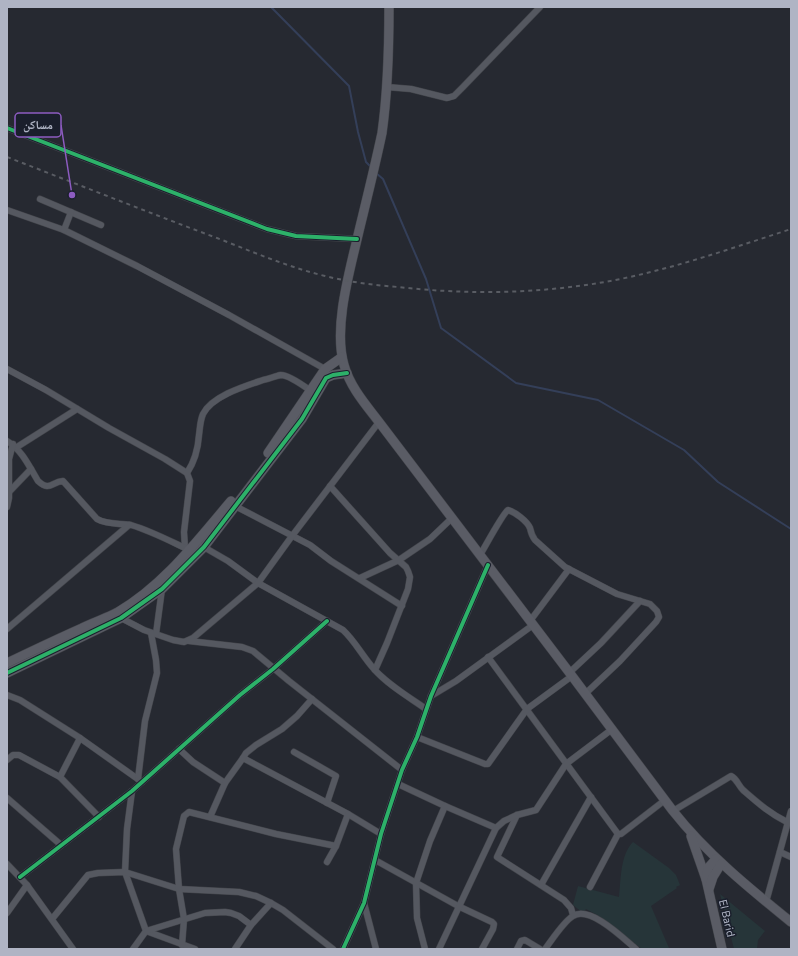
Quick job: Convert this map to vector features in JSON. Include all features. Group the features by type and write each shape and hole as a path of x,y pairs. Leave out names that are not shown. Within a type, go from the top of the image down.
{"main road":[{"path":"389,7 390,54 382,133 357,239 340,326 340,344 347,373 355,389 379,422 673,812 690,833 719,861 791,922"},
{"path":"200,545 269,453 325,369 342,357"},
{"path":"7,663 118,611 158,582 190,551 200,545 235,506 302,419 326,378 333,375 347,373"},
{"path":"7,673 121,618 162,589 190,551"},
{"name":"El Barid","path":"690,833 706,879 722,949"},
{"path":"706,879 708,868 719,861"},
{"path":"709,893 719,861"}],"street":[{"path":"387,87 411,89 447,98 452,97 540,7"},
{"path":"7,128 267,229 296,236 357,239"},
{"path":"40,199 101,225"},
{"path":"7,210 64,230 137,266 229,315 325,369"},
{"path":"64,230 71,212"},
{"path":"7,369 187,473 190,481 184,528 190,551"},
{"path":"187,473 195,460 203,413 220,398 243,387 282,375 311,390"},
{"path":"7,507 9,492 9,459 15,446 76,409"},
{"path":"189,641 258,583 379,422"},
{"path":"7,441 15,446 38,481 45,486 64,482 95,516 101,520 129,525 157,534 190,551"},
{"path":"9,492 31,469"},
{"path":"330,486 390,553 406,567 410,576 408,589 402,606 374,670"},
{"path":"235,506 310,545 402,606"},
{"path":"480,555 497,527 503,513 508,510 526,522 530,528 531,535 535,540 555,559 569,569 617,594 650,604 658,611 659,619 629,652 585,694"},
{"path":"360,578 399,560 430,539 452,518"},
{"path":"7,628 129,525"},
{"path":"200,545 228,561 258,583 327,620 347,634 374,670 402,692 426,708"},
{"path":"343,949 364,903 381,834 402,770 417,737 431,696 488,565"},
{"path":"431,696 488,657 531,623 569,569"},
{"path":"140,780 145,721 157,673 154,634 162,589"},
{"path":"417,737 488,764 527,709 570,674 640,601"},
{"path":"121,618 144,630 181,642 189,641 249,649 258,654 273,669 402,770"},
{"path":"20,877 132,791 140,780 273,669 327,620"},
{"path":"488,657 618,834"},
{"path":"7,695 20,700 80,738 140,780"},
{"path":"210,817 225,783 246,753 282,729 312,699"},
{"path":"439,949 496,828 504,821 517,815 536,810 566,764 611,730"},
{"path":"60,777 80,738"},
{"path":"179,749 193,762 225,783"},
{"path":"294,752 336,776 327,803"},
{"path":"9,756 19,755 33,764 60,777 99,817"},
{"path":"243,758 348,814 381,834"},
{"path":"673,812 731,776 735,778 741,788 772,814 788,822"},
{"path":"398,784 496,828"},
{"path":"132,791 125,872 146,931 195,949"},
{"path":"542,885 591,797"},
{"path":"7,798 61,845"},
{"path":"590,887 618,834 621,834 665,800"},
{"path":"425,949 418,926 416,913 416,883 430,840 445,806"},
{"path":"766,902 791,811"},
{"path":"182,945 184,919 179,889 176,849 184,816 189,812 276,834 336,846"},
{"path":"327,862 336,846 348,814"},
{"path":"497,857 517,815"},
{"path":"485,850 542,885 566,902 571,908 573,916"},
{"path":"780,852 791,857"},
{"path":"375,860 458,906 492,922 494,924 494,929 482,949"},
{"path":"7,864 27,885 73,949"},
{"path":"52,919 88,875 125,872 179,889 239,892 256,896 271,903 333,949"},
{"path":"7,912 27,885"},
{"path":"235,949 251,925 271,903"},
{"path":"364,903 376,949"},
{"path":"133,949 146,931 205,913 225,912 235,914 251,925"},
{"path":"545,949 558,931 573,916 581,914 602,920 636,949"},
{"path":"516,949 521,941 525,940 540,949"}],"shaded area":[{"path":"633,842 669,868 676,875 680,885 651,906 669,948 668,949 642,949 599,916 586,909 583,913 573,905 578,886 619,897 623,861 629,847"},
{"path":"720,894 765,931 758,940 757,949 734,949"}],"waterway":[{"path":"271,7 349,86 358,132 366,162 372,168"},
{"path":"376,173 383,179 426,279 441,328 516,383 598,400 684,450 718,482 791,529"}],"railway":[{"path":"7,157 257,254 298,268 352,282 422,289 492,292 562,288 612,281 664,269 791,229"}],"cycle path":[{"path":"7,128 267,229 296,236 357,239"},
{"path":"7,673 121,618 162,589 204,547 302,419 326,378 333,375 347,373"},
{"path":"343,949 364,903 381,834 402,770 417,737 431,696 488,565"},
{"path":"20,877 132,791 240,695 273,669 327,621"}],"place":[{"name":"مساكن","path":"72,195"}]}
